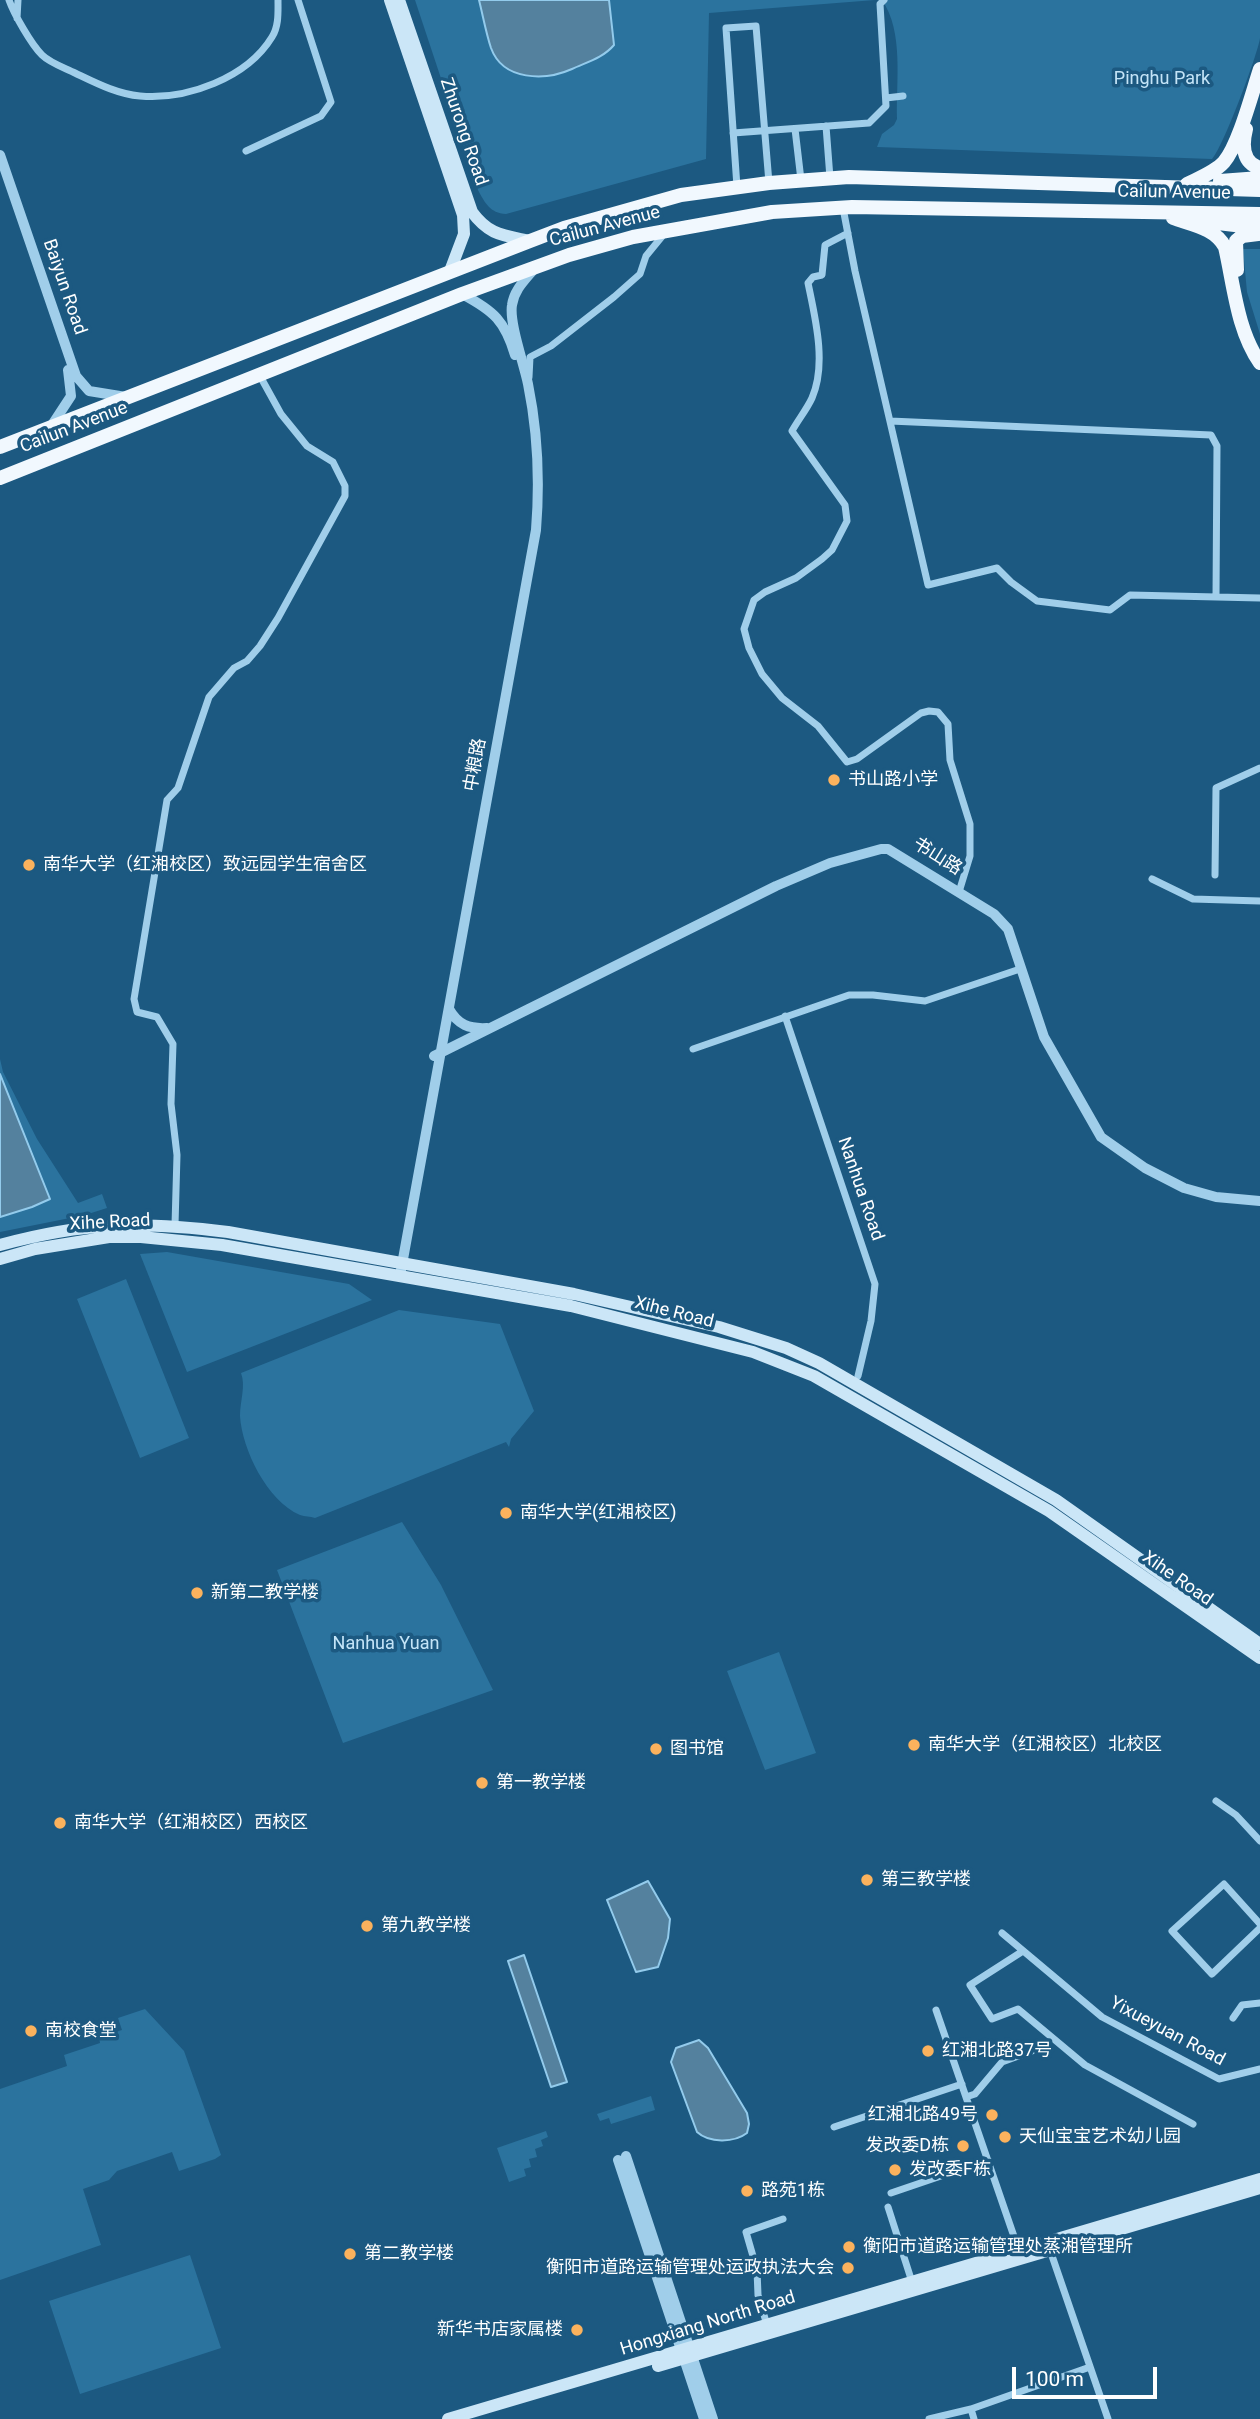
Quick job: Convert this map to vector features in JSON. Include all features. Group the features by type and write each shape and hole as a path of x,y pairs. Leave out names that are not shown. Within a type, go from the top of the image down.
{"highway":[{"path":"1187,184 1224,162 1233,148 1260,69"},
{"path":"1260,90 1243,147 1252,166 1260,168"},
{"name":"Cailun Avenue","path":"0,445 564,228 681,195 769,183 874,177 1260,190"},
{"name":"Cailun Avenue","path":"1153,187 1260,178"},
{"name":"Cailun Avenue","path":"0,478 537,266 604,245 667,230 772,212 844,208 1260,215"},
{"path":"1119,212 1260,231"},
{"path":"1173,218 1213,232 1221,239 1242,324 1260,363"},
{"path":"1260,231 1242,236 1236,241 1237,270 1247,320 1260,348"}],"main road":[{"name":"Zhurong Road","path":"390,0 463,215 464,234 450,271"},
{"name":"Zhurong Road","path":"399,0 472,212 482,226 490,230 530,241"},
{"name":"Xihe Road","path":"0,1245 34,1236 95,1226 141,1224 228,1232 570,1306 717,1342 791,1366 814,1376 1049,1511 1260,1658"},
{"name":"Xihe Road","path":"0,1259 70,1242 109,1237 141,1237 398,1269 626,1305 719,1327 819,1363 1056,1500 1260,1644"},
{"name":"Hongxiang North Road","path":"448,2419 687,2353 1020,2255 1260,2179"},
{"name":"Hongxiang North Road","path":"477,2419 767,2325 912,2282 1050,2250 1260,2188"}],"street":[{"path":"9,0 17,19 42,56 109,89 141,96 199,89 221,80 250,61 273,36 278,18 278,0"},
{"path":"17,19 18,0"},
{"path":"246,150 321,116 331,102 298,0"},
{"path":"733,133 869,123 886,106 880,5 884,0"},
{"path":"737,187 726,29 756,26 769,183"},
{"path":"886,98 903,96"},
{"path":"826,126 830,179"},
{"path":"795,129 801,181"},
{"name":"Baiyun Road","path":"0,155 5,184 76,376 89,390 127,397"},
{"name":"Baiyun Road","path":"0,169 71,378 71,396 52,425"},
{"path":"844,208 855,271 928,585 996,568 1037,601 1110,610 1130,595 1260,598"},
{"path":"528,385 530,357 551,346 640,274 646,256 667,230"},
{"path":"848,233 825,245 822,275 813,277 808,283 819,332 817,377 813,397 792,431 845,505 847,521 832,550 822,559 796,578 754,600 744,629 749,648 762,674 782,698 818,726 847,762 857,759 921,713 938,712 946,719 950,729 950,760 970,824 970,856 959,892"},
{"name":"中粮路","path":"438,1054 449,1009 536,530 540,486 538,445 511,308 515,292 537,266"},
{"name":"中粮路","path":"398,1269 531,531 535,487 533,446 523,387 505,326 495,314 462,294"},
{"path":"175,1226 177,1155 171,1104 173,1044 157,1017 137,1012 134,999 167,800 178,788 209,697 234,668 247,661 260,646 345,496 345,486 333,462 307,446 281,414 260,376"},
{"path":"890,421 1212,435 1217,446 1216,597"},
{"path":"1215,875 1216,788 1260,768"},
{"name":"书山路","path":"438,1054 776,886 830,863 888,849 959,892 1001,920 1008,929 1044,1037 1101,1137 1145,1168 1184,1188 1216,1198 1260,1201"},
{"path":"1152,879 1193,899 1260,901"},
{"path":"694,1049 849,995 873,995 925,1002 1020,969"},
{"path":"449,1009 463,1025 476,1029 490,1028"},
{"name":"Nanhua Road","path":"785,1016 875,1284 871,1321 858,1376"},
{"path":"1216,1801 1236,1815 1260,1841"},
{"path":"1224,1884 1260,1926 1212,1974 1172,1931 1224,1884"},
{"name":"Yixueyuan Road","path":"1002,1933 1102,2017 1219,2079 1226,2080 1260,2069"},
{"path":"1023,1951 970,1985 992,2019 1018,2008 1085,2065 1193,2124"},
{"path":"1233,2018 1242,2006 1260,2003"},
{"path":"936,2010 1020,2255"},
{"path":"966,2097 975,2094 1002,2062 1032,2051"},
{"path":"834,2127 962,2084"},
{"path":"622,2158 687,2353 713,2419"},
{"path":"891,2193 988,2160"},
{"path":"888,2207 912,2282"},
{"path":"767,2325 758,2295 757,2270 746,2232 783,2219"},
{"path":"1050,2250 1108,2419"},
{"path":"687,2353 704,2419"},
{"path":"929,2419 971,2409 1090,2367"},
{"path":"971,2409 974,2419"}],"green space":[{"path":"415,0 875,0 709,13 706,159 506,214 492,209 478,190"},
{"name":"Pinghu Park","path":"882,0 1260,0 1260,38 1239,101 1212,159 877,147 882,134 894,125 897,119 896,42 889,13"},
{"path":"1243,249 1260,249 1260,334 1247,292"},
{"path":"0,1059 3,1072 37,1139 78,1203 102,1194 107,1208 0,1232"},
{"path":"167,1252 349,1284 372,1300 187,1372 140,1254"},
{"path":"126,1279 189,1438 140,1458 77,1299"},
{"path":"399,1310 500,1324 534,1411 511,1439 509,1447 506,1442 315,1518 300,1515 277,1498 258,1473 251,1458 240,1416 243,1388 241,1373"},
{"name":"Nanhua Yuan","path":"402,1522 441,1585 493,1690 343,1743 277,1570"},
{"path":"779,1652 816,1753 765,1770 727,1671"},
{"path":"145,2009 184,2051 221,2155 179,2171 172,2152 117,2171 109,2180 83,2189 101,2245 0,2280 0,2089 67,2066 64,2055 100,2043 99,2037 122,2030 118,2018"},
{"path":"651,2096 655,2110 611,2124 609,2118 600,2121 597,2114"},
{"path":"546,2131 548,2137 541,2140 543,2146 535,2149 537,2157 529,2159 531,2167 524,2169 526,2176 509,2182 497,2148"},
{"path":"190,2255 221,2348 80,2394 49,2301"}],"shaded area":[{"path":"479,0 609,0 614,45 600,56 561,73 538,76 515,72 497,59 491,48"},
{"path":"0,1074 50,1199 0,1217"},
{"path":"648,1881 670,1919 668,1938 658,1967 636,1972 607,1900"},
{"path":"524,1955 567,2082 551,2087 508,1961"},
{"path":"699,2040 708,2048 747,2113 747,2133 735,2139 715,2140 697,2132 671,2062 676,2048"}],"place":[{"name":"书山路小学","path":"834,780"},
{"name":"南华大学（红湘校区）致远园学生宿舍区","path":"29,865"},
{"name":"南华大学(红湘校区)","path":"506,1513"},
{"name":"新第二教学楼","path":"197,1593"},
{"name":"南华大学（红湘校区）北校区","path":"914,1745"},
{"name":"图书馆","path":"656,1749"},
{"name":"第一教学楼","path":"482,1783"},
{"name":"南华大学（红湘校区）西校区","path":"60,1823"},
{"name":"第三教学楼","path":"867,1880"},
{"name":"第九教学楼","path":"367,1926"},
{"name":"南校食堂","path":"31,2031"},
{"name":"红湘北路37号","path":"928,2051"},
{"name":"红湘北路49号","path":"992,2115"},
{"name":"天仙宝宝艺术幼儿园","path":"1005,2137"},
{"name":"发改委D栋","path":"963,2146"},
{"name":"发改委F栋","path":"895,2170"},
{"name":"路苑1栋","path":"747,2191"},
{"name":"衡阳市道路运输管理处蒸湘管理所","path":"849,2247"},
{"name":"第二教学楼","path":"350,2254"},
{"name":"衡阳市道路运输管理处运政执法大会","path":"848,2268"},
{"name":"新华书店家属楼","path":"577,2330"}]}
